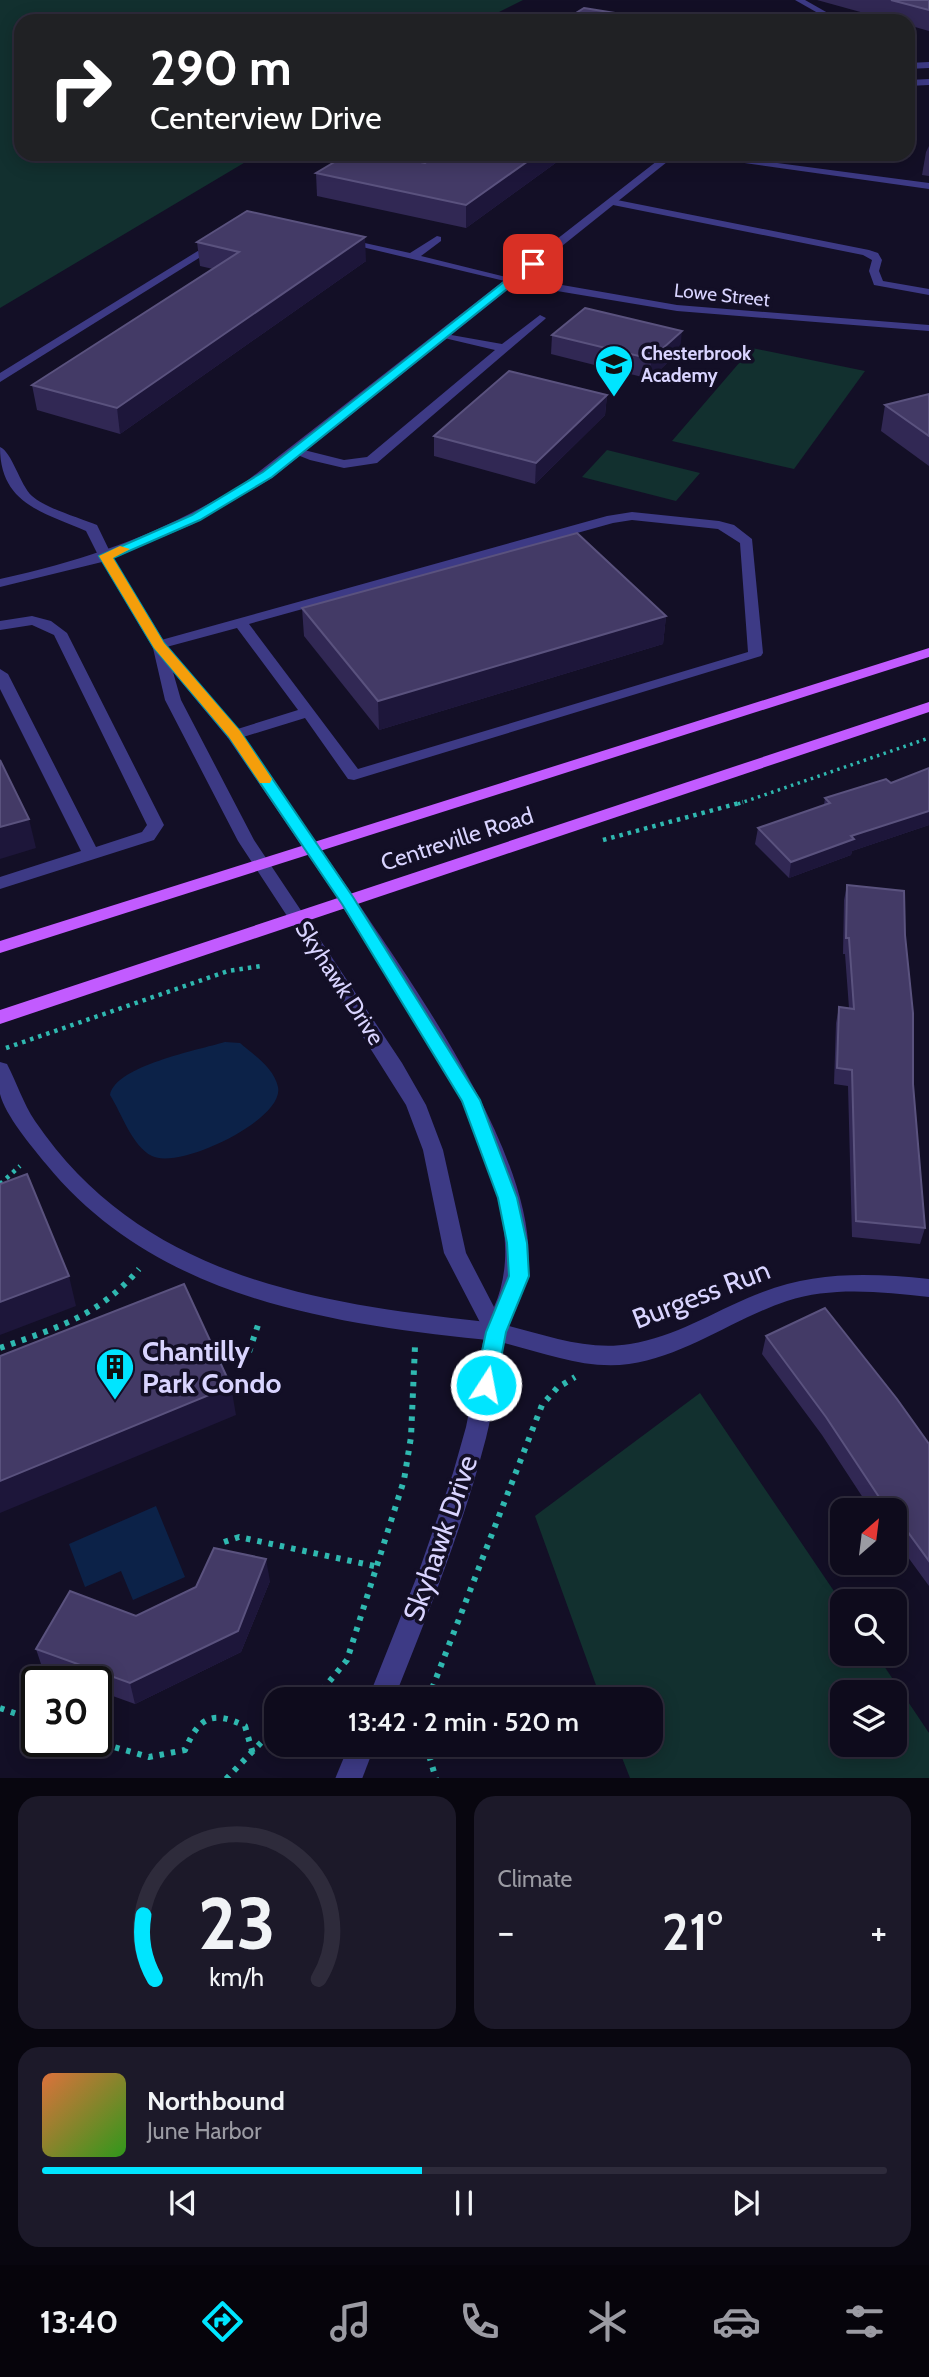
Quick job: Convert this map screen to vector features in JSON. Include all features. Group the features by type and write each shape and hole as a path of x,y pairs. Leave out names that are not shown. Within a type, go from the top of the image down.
{"main road":[{"name":"Centreville Road","path":"0,947 929,652"},
{"name":"Centreville Road","path":"0,1017 929,707"}],"street":[{"path":"799,0 825,14"},
{"path":"0,583 106,556 196,518 234,497 296,452 664,161"},
{"path":"739,161 929,186"},
{"path":"612,202 865,251 874,255 877,260 874,271 878,283 929,292"},
{"path":"0,378 232,234"},
{"path":"412,257 437,239"},
{"name":"Lowe Street","path":"334,240 513,280 689,309 929,328"},
{"path":"296,452 361,466 372,460 540,318"},
{"path":"444,334 506,349"},
{"name":"Skyhawk Drive","path":"0,451 22,495 42,509 92,528 159,645 234,734 312,847 471,1100 507,1198 517,1243 519,1276 496,1332 475,1438 456,1499 386,1687"},
{"path":"159,645 239,621 623,517 719,525 729,528 747,542 756,653 354,775 239,621"},
{"path":"0,626 36,619 49,623 60,633 156,825 148,836 0,883"},
{"name":"Skyhawk Drive","path":"159,645 173,700 260,864 395,1068 416,1105 433,1150 455,1254 496,1332"},
{"path":"0,674 91,854"},
{"path":"234,734 308,712"},
{"name":"Burgess Run","path":"0,1069 7,1090 31,1131 83,1191 140,1239 177,1260 224,1281 307,1307 375,1319 496,1332 605,1356 668,1344 782,1294 810,1286 852,1280 929,1288"},
{"path":"348,1778 357,1757"}],"path":[{"path":"597,841 735,804 929,738"},
{"path":"0,1050 228,971 261,965"},
{"path":"0,1184 20,1166"},
{"path":"0,1348 38,1336 96,1308 115,1296 139,1269"},
{"path":"213,1366 249,1352 260,1319"},
{"path":"324,1687 347,1660 379,1567 404,1480 411,1437 415,1342"},
{"path":"433,1687 542,1405 557,1388 571,1378 588,1375 586,1352"},
{"path":"224,1542 239,1537 379,1567"},
{"path":"0,1708 21,1715"},
{"path":"112,1748 149,1757 185,1750 192,1731 206,1718 228,1716 245,1726 253,1754"},
{"path":"227,1778 264,1741"},
{"path":"430,1757 436,1778"}],"green space":[{"path":"0,0 523,0 495,14 14,14 14,161 247,161 0,308"},
{"path":"752,348 865,371 794,469 672,441"},
{"path":"607,450 700,473 676,501 582,477"},
{"path":"700,1393 833,1589 830,1589 830,1666 884,1666 893,1680 830,1680 830,1757 907,1757 907,1700 929,1733 929,1778 630,1778 622,1757 663,1757 663,1687 597,1687 535,1516"}],"water":[{"path":"225,1042 240,1043 268,1068 278,1087 276,1100 249,1127 206,1149 184,1156 152,1156 133,1137 110,1095 115,1085 141,1068"},
{"path":"156,1506 185,1577 133,1600 121,1571 85,1587 69,1544"}],"building":[{"path":"891,0 929,0 929,10"},
{"path":"584,8 621,14 574,14"},
{"path":"336,161 528,161 466,205 316,173"},
{"path":"247,211 365,237 117,408 32,385 239,252 197,242"},
{"path":"585,308 682,331 651,359 552,335"},
{"path":"509,371 607,395 536,463 434,436"},
{"path":"929,394 929,436 885,405"},
{"path":"577,533 666,616 378,701 302,608"},
{"path":"0,760 29,819 0,827"},
{"path":"929,768 929,811 851,836 854,839 791,862 758,828 830,803 825,798 886,779 891,783"},
{"path":"847,885 904,891 905,935 913,1013 913,1084 925,1228 856,1221 852,1070 837,1068 839,1007 854,1009 849,938 846,938"},
{"path":"27,1174 69,1276 0,1302 0,1184"},
{"name":"Chantilly Park Condo","path":"184,1284 231,1386 0,1481 0,1356"},
{"path":"825,1308 897,1399 929,1444 929,1561 907,1531 907,1498 880,1498 826,1417 766,1336"},
{"path":"214,1548 266,1559 238,1631 130,1683 112,1676 112,1666 83,1666 36,1649 70,1591 136,1616 196,1587"}],"slow traffic":[{"path":"124,549 106,556 159,645 234,734 265,779"}],"place":[{"name":"Chesterbrook Academy","path":"614,398"},
{"name":"Chantilly Park Condo","path":"115,1401"}],"route":[{"path":"486,1385 496,1332 519,1276 517,1243 507,1198 471,1100 348,901 234,734 159,645 106,556 196,518 268,475 533,264"}]}
